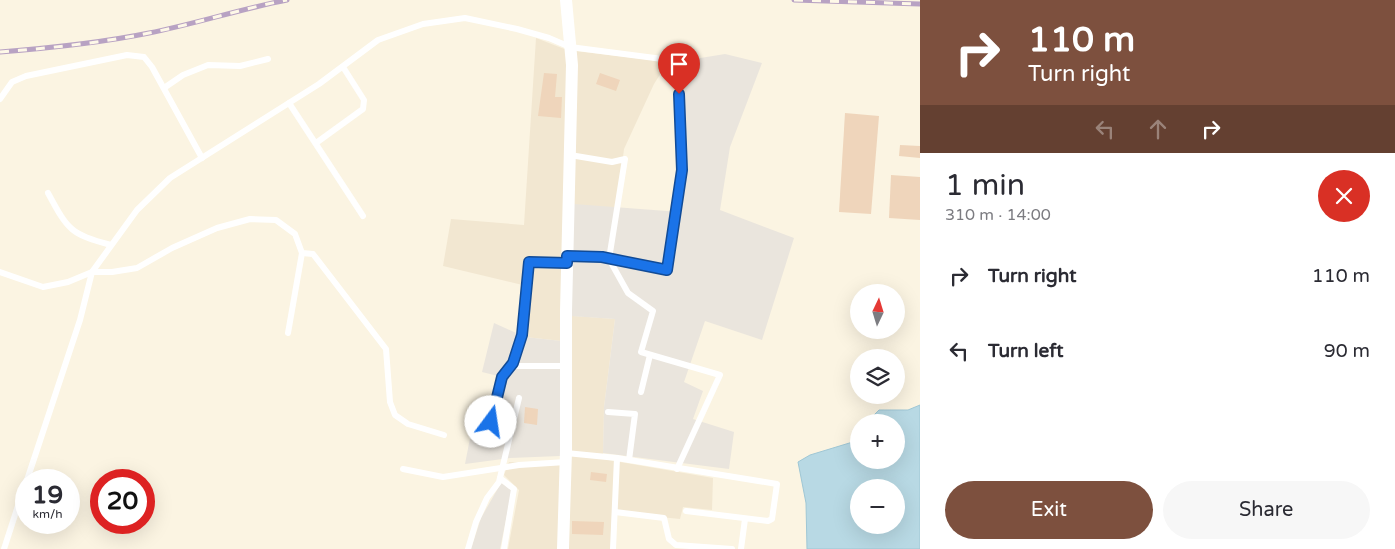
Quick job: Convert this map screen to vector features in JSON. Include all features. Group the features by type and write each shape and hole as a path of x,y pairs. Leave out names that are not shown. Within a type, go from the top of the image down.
{"street":[{"path":"563,549 572,65 566,0"}],"lane":[{"path":"30,469 80,320 92,272 137,210 170,178 289,103 378,40 422,24 465,18 524,31 549,38 570,47 678,61 682,170 667,270 609,259 529,262 522,335 510,366 502,377 491,422"},
{"path":"0,99 12,82 26,76 127,55 144,57 164,88 202,158"},
{"path":"164,88 182,75 208,64 240,66 268,58"},
{"path":"316,143 363,109 365,102 361,93 342,67"},
{"path":"289,103 363,216"},
{"path":"570,155 612,162 625,159 609,259 628,292 653,311 641,352 720,375 677,468"},
{"path":"48,193 66,226 82,237 111,246"},
{"path":"0,272 43,287 68,282 92,272 112,272 137,268 172,248 217,228 250,219 276,220 295,234 302,253 288,333"},
{"path":"302,253 313,254 386,349 390,402 395,415 408,424 444,434"},
{"path":"641,392 650,355"},
{"path":"510,366 566,366"},
{"path":"468,549 476,522 500,478 509,433 519,398"},
{"path":"608,412 635,414 629,460"},
{"path":"403,469 443,477 566,458 616,458 777,484 772,518 768,521 686,511"},
{"path":"613,549 616,458"},
{"path":"500,478 514,489 504,549"},
{"path":"614,512 664,518 669,538 676,544 732,549"},
{"path":"4,549 15,514"},
{"path":"741,549 745,519"}],"shaded area":[{"path":"536,38 567,50 668,62 654,84 624,149 617,207 560,315 615,319 604,407 603,459 713,478 712,510 683,507 680,519 612,512 611,549 508,549 519,490 504,475 509,462 560,465 562,341 525,337 531,287 443,266 451,219 524,225"},
{"path":"725,54 762,63 730,147 720,210 794,238 762,340 705,321 684,382 703,391 693,419 734,432 729,469 603,453 604,407 615,319 570,316 574,204 680,212 685,174 682,61"},
{"path":"494,323 525,337 562,341 560,456 510,458 465,464 473,423 494,426 506,378 482,372"},
{"path":"501,483 512,490 500,549 471,549 481,518"}],"water":[{"path":"920,405 920,549 807,549 806,503 798,462 810,455 850,443 850,469 905,469 905,414 875,414 879,410 908,410"}],"building":[{"path":"544,73 557,74 555,97 562,97 561,118 538,116"},
{"path":"600,73 620,80 616,91 596,84"},
{"path":"845,113 879,116 871,214 839,212"},
{"path":"900,145 920,146 920,158 899,156"},
{"path":"891,175 920,177 920,220 889,218"},
{"path":"525,407 538,409 537,425 524,423"},
{"path":"591,472 607,474 606,482 590,480"},
{"path":"572,521 604,522 603,535 572,534"}],"railway":[{"path":"0,52 75,45 131,37 287,0"},
{"path":"794,0 920,4"}],"route":[{"path":"491,422 502,377 513,363 522,335 529,262 567,263 567,256 602,257 667,270 682,170 679,94"}]}
